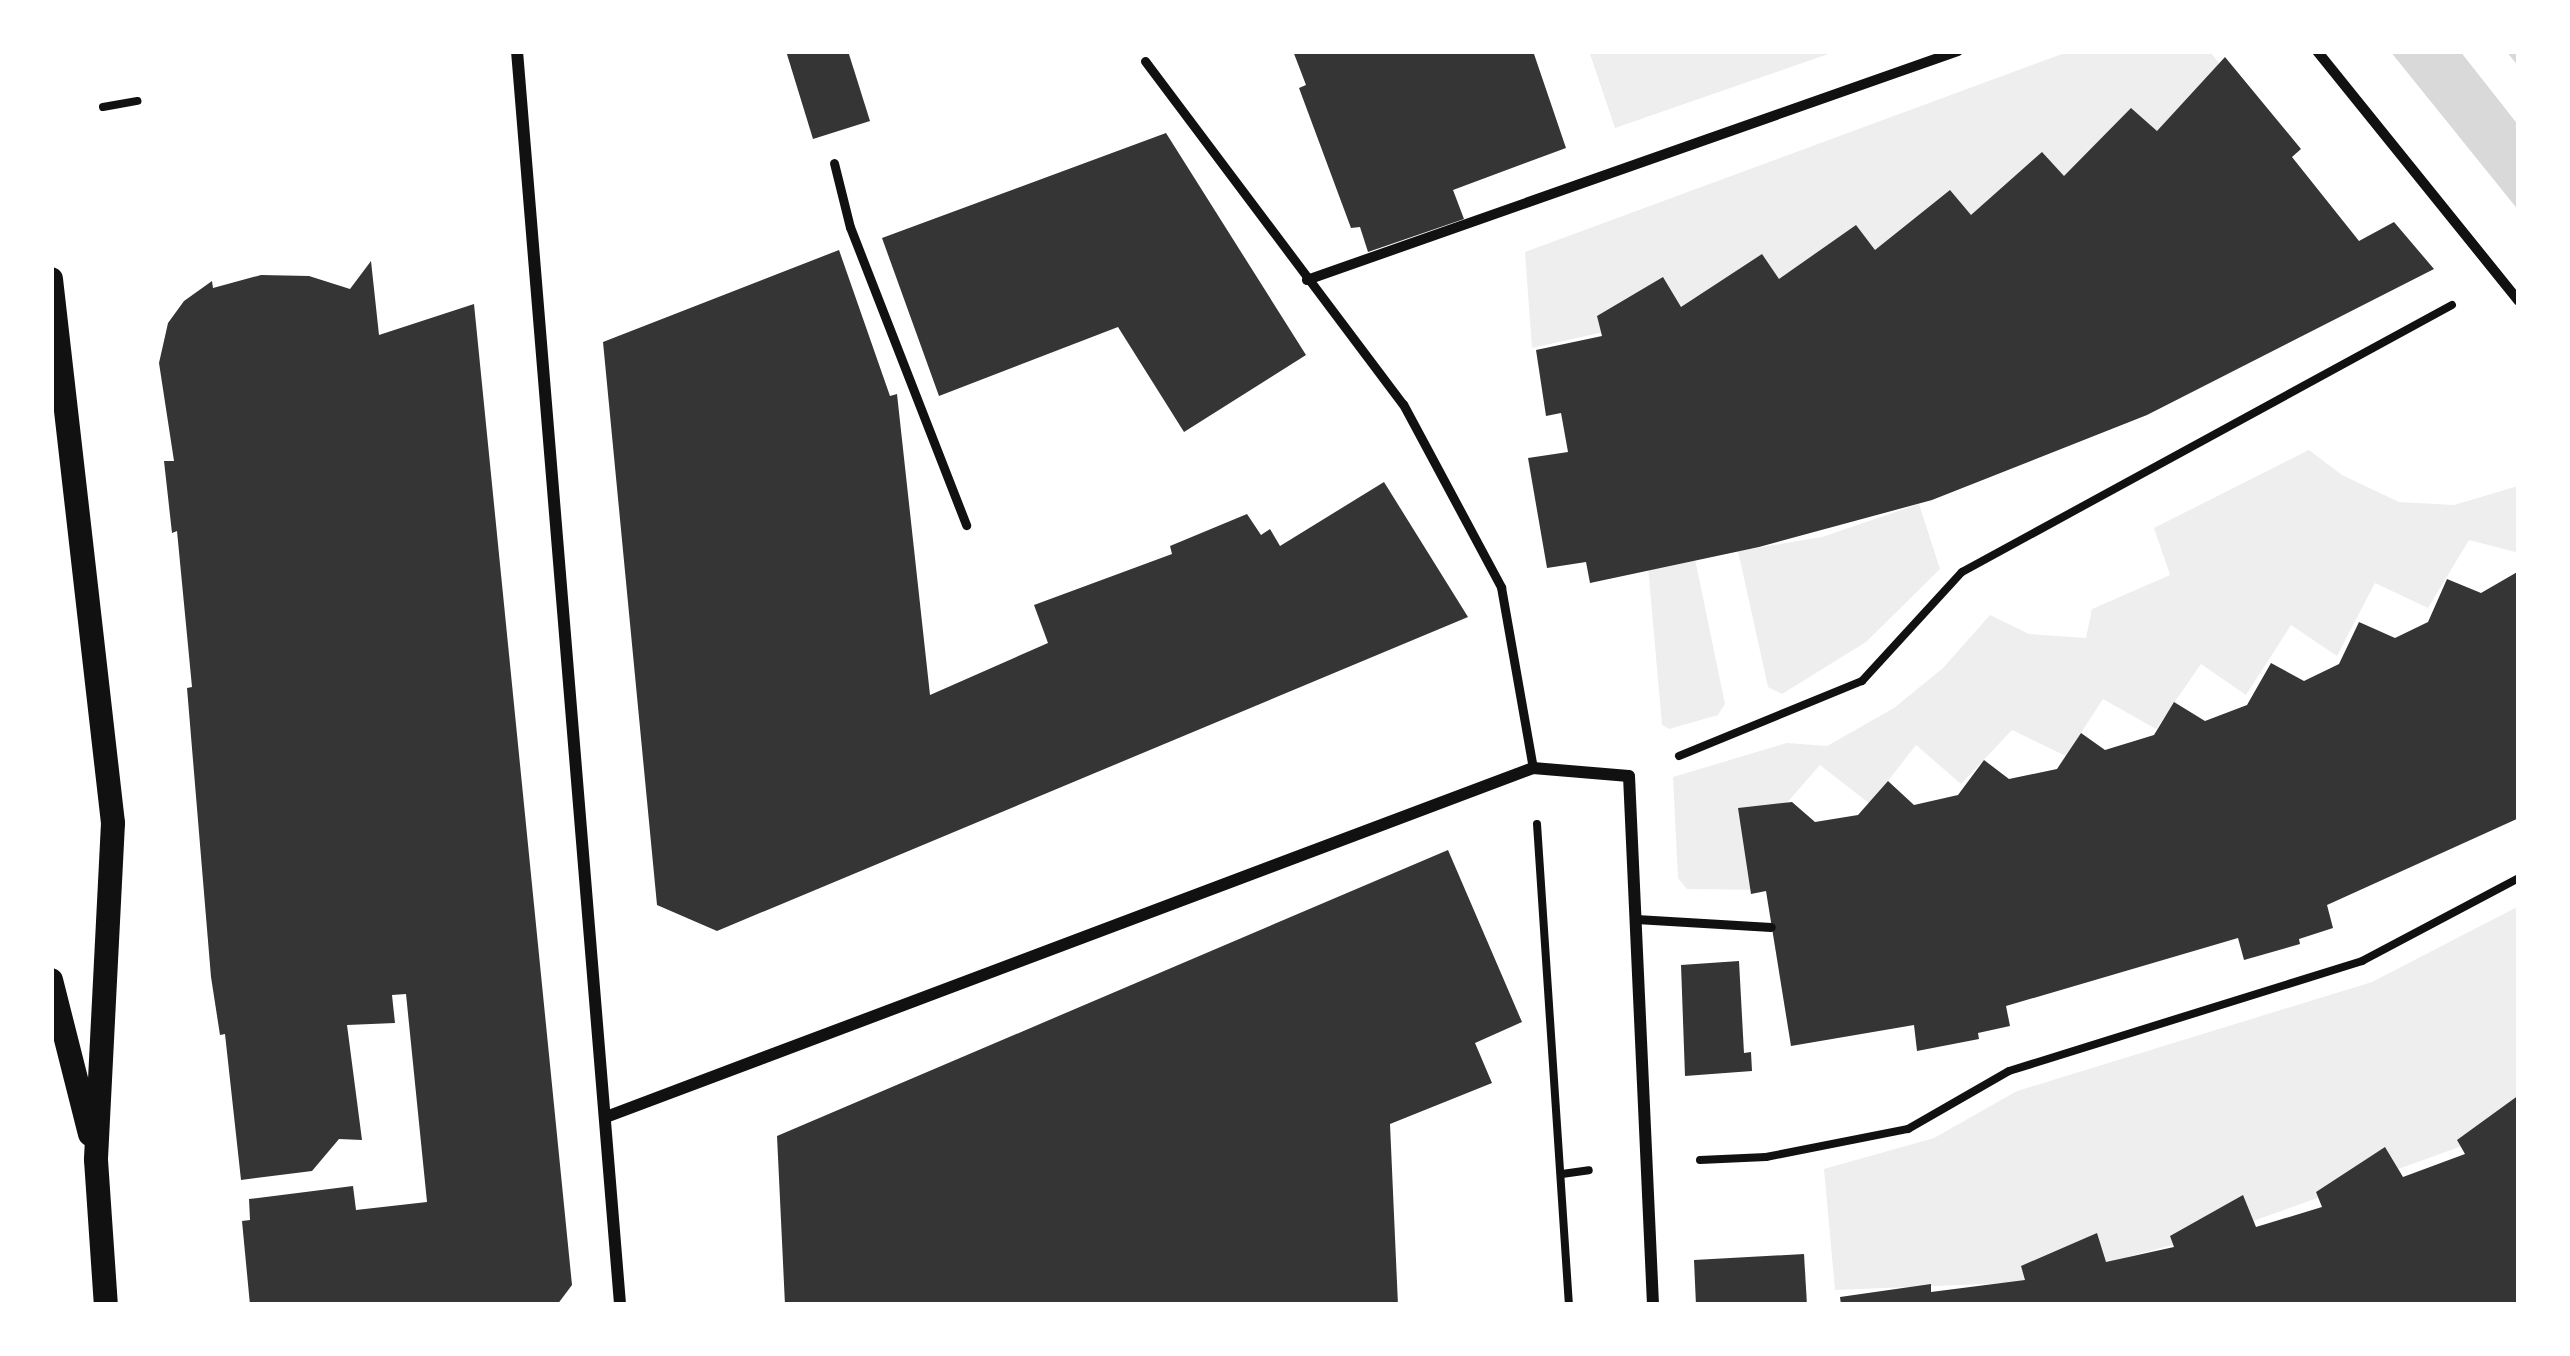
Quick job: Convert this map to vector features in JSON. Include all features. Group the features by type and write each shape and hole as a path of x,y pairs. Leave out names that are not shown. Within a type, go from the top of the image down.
{"main road":[{"path":"51,279 112,823 96,1160 106,1305"},
{"path":"51,980 96,1160"}],"street":[{"path":"518,51 620,1305"},
{"path":"1306,280 1958,51"},
{"path":"2317,51 2519,301"},
{"path":"606,1117 1533,769 1629,776 1653,1305"}],"lane":[{"path":"1145,61 1402,404 1501,587 1533,769"},
{"path":"834,163 850,227 966,525"},
{"path":"1636,919 1771,927"}],"path":[{"path":"104,107 137,101"},
{"path":"1629,776 1862,681 1962,572 2408,329"},
{"path":"1533,769 1569,1305"},
{"path":"1562,1174 1766,1156 1908,1129 2009,1071 2362,961 2519,878"}],"shaded area":[{"path":"1589,51 1837,51 1615,128"},
{"path":"2070,51 2209,51 2243,91 2060,191 1716,307 1532,348 1525,252"},
{"path":"2390,51 2519,51 2519,211"},
{"path":"2309,450 2342,475 2399,502 2454,505 2518,486 2519,553 2469,540 2428,608 2375,583 2337,656 2291,625 2246,695 2201,664 2156,729 2103,699 2066,756 2012,730 1961,784 1916,745 1870,804 1820,765 1784,806 1769,890 1687,889 1678,878 1673,777 1787,743 1827,746 1894,708 1943,668 1990,615 2029,634 2086,638 2092,609 2170,575 2154,528"},
{"path":"1919,504 1940,569 1866,642 1782,694 1768,687 1738,551 1822,537"},
{"path":"1695,559 1725,704 1718,715 1669,729 1662,725 1648,566"},
{"path":"2519,906 2519,1123 2231,1229 2035,1282 1835,1290 1824,1169 1934,1138 2017,1091 2372,982"}],"pier":[{"path":"2460,51 2506,51 2519,67 2519,126"}],"building":[{"path":"786,51 848,51 870,121 813,139"},
{"path":"1293,51 1533,51 1566,148 1453,190 1464,219 1368,252 1360,227 1351,228 1299,88 1306,85"},
{"path":"2225,57 2301,149 2292,157 2359,241 2394,222 2434,269 2147,415 1932,500 1759,547 1590,583 1586,562 1547,568 1528,458 1568,452 1561,413 1546,416 1536,350 1602,336 1597,316 1663,277 1681,307 1762,254 1779,279 1856,225 1875,250 1950,190 1971,215 2042,152 2064,176 2131,108 2157,131"},
{"path":"1166,133 1306,355 1184,432 1118,327 939,396 882,238"},
{"path":"839,250 890,396 897,394 930,695 1048,643 1034,605 1172,554 1170,546 1247,514 1261,535 1270,529 1280,546 1384,482 1468,617 717,931 657,905 603,342"},
{"path":"371,261 379,335 474,304 572,1285 557,1305 250,1305 242,1221 250,1220 249,1199 353,1186 356,1210 427,1202 406,994 392,995 395,1023 347,1025 362,1140 339,1139 312,1171 241,1180 225,1034 220,1035 211,977 187,688 192,687 177,531 172,533 164,461 174,461 159,363 168,323 184,301 212,281 213,288 261,275 309,276 350,289"},
{"path":"2519,571 2519,818 2327,905 2333,928 2299,939 2300,944 2244,960 2238,938 2006,1006 2010,1026 1978,1033 1979,1039 1917,1051 1914,1025 1791,1046 1766,891 1751,894 1738,808 1792,802 1815,822 1858,815 1888,781 1914,805 1958,795 1984,760 2009,779 2057,769 2081,733 2105,750 2154,735 2174,702 2205,721 2247,705 2271,663 2304,681 2339,664 2359,622 2395,638 2428,622 2447,579 2481,593"},
{"path":"1448,850 1522,1022 1475,1043 1492,1083 1390,1124 1398,1305 785,1305 777,1136"},
{"path":"1739,961 1744,1053 1751,1052 1752,1071 1685,1076 1681,965"},
{"path":"2519,1095 2519,1305 1841,1305 1840,1297 1931,1284 1931,1292 2025,1280 2021,1266 2097,1233 2106,1262 2174,1247 2170,1236 2243,1195 2256,1227 2322,1207 2316,1192 2385,1147 2403,1177 2465,1154 2457,1140"},
{"path":"1804,1254 1807,1305 1696,1305 1694,1260"}]}
